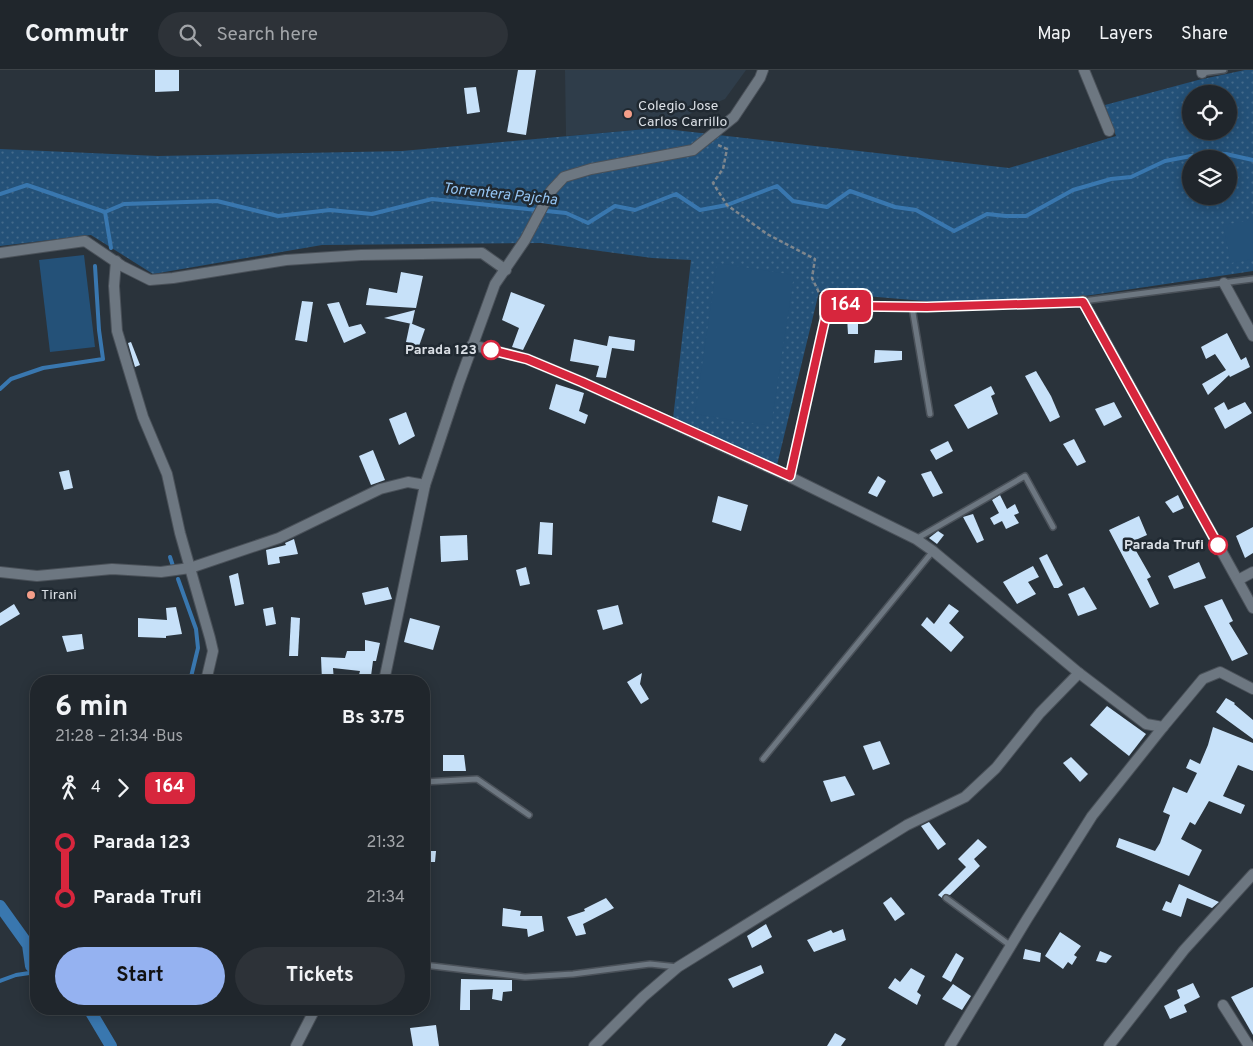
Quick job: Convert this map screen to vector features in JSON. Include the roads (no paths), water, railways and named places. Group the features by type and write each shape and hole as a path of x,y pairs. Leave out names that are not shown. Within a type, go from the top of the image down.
{"street":[{"path":"385,675 425,485 472,345 495,284 525,240 551,191 564,177 591,169 693,150 734,117 760,78 763,70"},
{"path":"1084,70 1109,130"},
{"path":"0,253 85,241 150,280 286,260 361,255 482,252 506,270"},
{"path":"116,261 114,286 116,331 143,417 167,474 180,533 213,651 207,675"},
{"path":"1224,283 1253,336"},
{"path":"1083,302 1253,608"},
{"path":"472,345 527,359 573,378 790,476 916,539 933,551 1079,674 1146,724 1163,727"},
{"path":"0,572 37,576 112,569 161,572 190,568 279,538 380,489 408,482 425,485"},
{"path":"1238,580 1253,572"},
{"path":"950,1046 1092,816 1203,679 1220,672 1253,689"},
{"path":"594,1046 643,997 678,967 907,825 965,797 996,768 1040,713 1079,674"},
{"path":"1109,1046 1184,950 1253,874"},
{"path":"1223,1005 1249,1046"},
{"path":"296,1046 312,1015"}],"lane":[{"path":"1202,72 1224,70"},
{"path":"790,476 827,310 838,306 912,307 1083,302 1253,279"},
{"path":"912,307 930,414"},
{"path":"916,539 1025,476 1053,527"},
{"path":"763,759 933,551"},
{"path":"430,782 477,779 529,816"},
{"path":"946,898 1010,946"},
{"path":"430,966 525,977 573,974 650,964 678,967"}],"waterway":[{"name":"Torrentera Pajcha","path":"0,194 27,185 105,212 124,204 217,201 278,216 330,210 372,214 432,199 566,213 588,223 615,206 635,210 676,194 700,210 727,205 777,186 793,201 827,207 850,191 895,207 916,210 954,231 987,214 1026,216 1073,190 1111,179 1131,177 1165,161 1191,156 1226,154 1253,160"},
{"path":"105,212 111,248"},
{"path":"0,389 11,379 43,368 103,359 95,266"},
{"path":"170,557 173,566"},
{"path":"178,579 196,629 198,648 191,675"},
{"path":"0,906 28,945 30,959"},
{"path":"0,981 16,975 30,973"},
{"path":"93,1015 111,1046"}],"place":[{"name":"Colegio Jose Carlos Carrillo","path":"628,114"},
{"name":"Parada 123","path":"491,350"},
{"name":"Parada Trufi","path":"1218,545"},
{"name":"Tirani","path":"31,595"}]}
